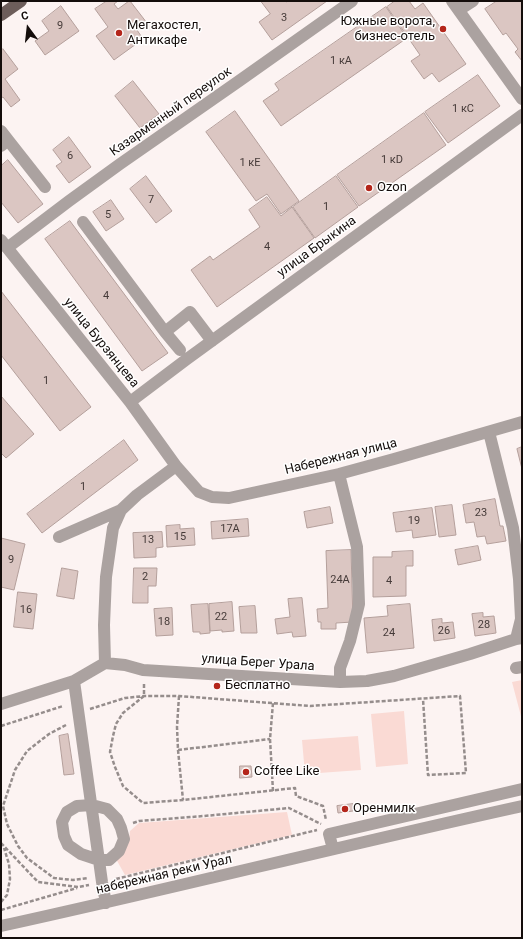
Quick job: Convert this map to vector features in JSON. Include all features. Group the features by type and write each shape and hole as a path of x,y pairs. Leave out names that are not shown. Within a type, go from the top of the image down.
{"main road":[{"path":"1,15 21,1"}],"street":[{"name":"Казарменный переулок","path":"4,244 69,201 352,1"},
{"path":"473,1 456,6 522,99"},
{"name":"улица Брыкина","path":"130,402 522,115"},
{"path":"3,139 46,187"},
{"path":"83,222 180,350"},
{"name":"улица Бурзянцева","path":"4,244 130,402 176,466"},
{"path":"165,332 190,312 212,341"},
{"name":"Набережная улица","path":"176,466 199,492 212,497 229,498 339,474 522,422"},
{"path":"489,432 513,528 519,578 521,619 519,638"},
{"path":"59,537 121,510 137,495 176,466"},
{"path":"339,474 357,547 359,604 350,641 340,668 340,682"},
{"path":"1,704 74,681 105,663 104,625 106,577 113,528 121,510"},
{"name":"улица Берег Урала","path":"105,663 125,665 143,670 340,682 367,681 394,676 519,638"},
{"path":"74,681 106,903"},
{"path":"333,849 329,834 522,789"},
{"path":"92,805 106,809 117,819 121,828 124,840 119,850 109,860 99,860 81,854 68,845 64,836 62,822 67,812 77,806 92,805"},
{"name":"набережная реки Урал","path":"1,926 522,806"}],"path":[{"path":"143,670 144,696"},
{"path":"144,696 123,713 116,724 110,752 123,786 143,803 294,788 296,796 323,806"},
{"path":"1,726 79,712 125,698 144,696 179,696 310,706 460,696 466,773 428,775 423,699"},
{"path":"179,696 177,727 183,800"},
{"path":"273,703 270,739 273,791"},
{"path":"79,712 63,726 49,734 27,752 14,770 2,806 7,824 18,846 27,858 54,878 73,880 87,878 102,879"},
{"path":"178,750 270,739"},
{"path":"121,828 139,821 289,808 321,824"},
{"path":"1,910 102,879 320,830"},
{"path":"2,844 38,882 80,887"},
{"path":"1,902 7,895 10,879 9,864 2,844"}],"shaded area":[{"path":"522,680 522,720 512,682"},
{"path":"404,711 408,764 376,767 371,714"},
{"path":"358,736 361,770 305,774 302,740"},
{"path":"287,812 292,835 125,875 116,859 129,840 130,831 139,823"}],"building":[{"name":"Мегахостел, Антикафе","path":"107,1 118,1 114,4 118,9 130,1 147,23 137,30 143,39 114,60 96,36 108,27 95,9"},
{"path":"261,1 327,1 272,40 259,22 270,14"},
{"path":"395,1 409,1 415,9 423,3 466,64 439,82 432,73 424,79 411,61 420,55 387,7"},
{"path":"497,1 522,1 522,61 515,52 518,49 506,33 503,35 485,9"},
{"path":"61,6 79,31 45,55 35,41 49,31 42,21"},
{"path":"386,7 407,38 281,126 263,101 279,90 275,84"},
{"path":"3,49 18,69 5,79 20,100 11,107 3,97 1,98 1,51"},
{"path":"478,75 500,106 448,143 425,112"},
{"path":"133,81 159,114 140,128 115,96"},
{"path":"235,111 299,201 281,214 267,194 256,201 206,132"},
{"path":"424,113 446,145 359,206 337,175"},
{"path":"69,137 91,167 69,183 56,166 62,162 53,150"},
{"path":"8,160 43,204 18,223 1,202 1,166"},
{"path":"146,176 172,211 156,223 130,189"},
{"path":"336,176 358,207 315,238 293,207"},
{"path":"267,197 281,216 292,207 314,238 217,307 191,270 210,256 213,260 260,227 249,210"},
{"path":"111,200 124,219 106,231 93,212"},
{"path":"70,221 168,353 142,371 45,239"},
{"path":"1,291 91,407 60,431 1,355"},
{"path":"1,396 34,434 6,458 1,453"},
{"path":"124,440 138,460 42,533 27,514"},
{"path":"522,447 522,469 517,449"},
{"path":"495,499 500,526 503,526 506,541 487,544 485,536 477,537 474,522 466,523 463,505"},
{"path":"452,505 456,535 439,537 435,507"},
{"path":"330,507 333,523 307,528 304,512"},
{"path":"432,508 436,535 413,538 412,530 396,532 393,513"},
{"path":"248,519 249,536 212,539 211,522"},
{"path":"180,525 180,529 194,528 195,545 167,547 166,526"},
{"path":"162,532 163,547 156,548 156,557 134,558 133,533"},
{"path":"1,538 25,544 14,590 1,587"},
{"path":"478,546 481,560 458,565 455,550"},
{"path":"351,550 353,622 336,623 336,629 321,629 321,622 318,622 317,609 328,608 326,551"},
{"path":"413,551 413,566 406,566 406,596 373,597 373,557 392,557 392,552"},
{"path":"62,568 78,571 74,599 57,596"},
{"path":"134,568 157,568 156,586 148,586 148,603 133,603"},
{"path":"18,592 37,594 33,629 14,627"},
{"path":"302,598 306,636 293,637 292,632 277,634 275,619 290,617 288,599"},
{"path":"232,602 234,631 210,631 209,604"},
{"path":"208,604 210,633 200,634 200,632 193,632 191,605"},
{"path":"410,604 414,648 367,653 364,618 388,616 387,606"},
{"path":"255,606 257,633 241,633 239,607"},
{"path":"172,608 173,635 156,636 154,609"},
{"path":"483,613 483,617 494,616 496,633 475,636 472,614"},
{"path":"442,619 442,623 453,622 455,638 434,641 432,620"},
{"path":"68,734 74,774 64,775 59,736"},
{"name":"Coffee Like","path":"240,766 251,766 252,777 240,778"},
{"name":"Оренмилк","path":"353,804 353,811 338,813 337,806"}],"place":[{"name":"Южные ворота, бизнес-отель","path":"443,29"},
{"name":"Мегахостел, Антикафе","path":"119,33"},
{"name":"Ozon","path":"369,188"},
{"name":"Бесплатно","path":"217,686"},
{"name":"Coffee Like","path":"246,772"},
{"name":"Оренмилк","path":"345,809"}]}
